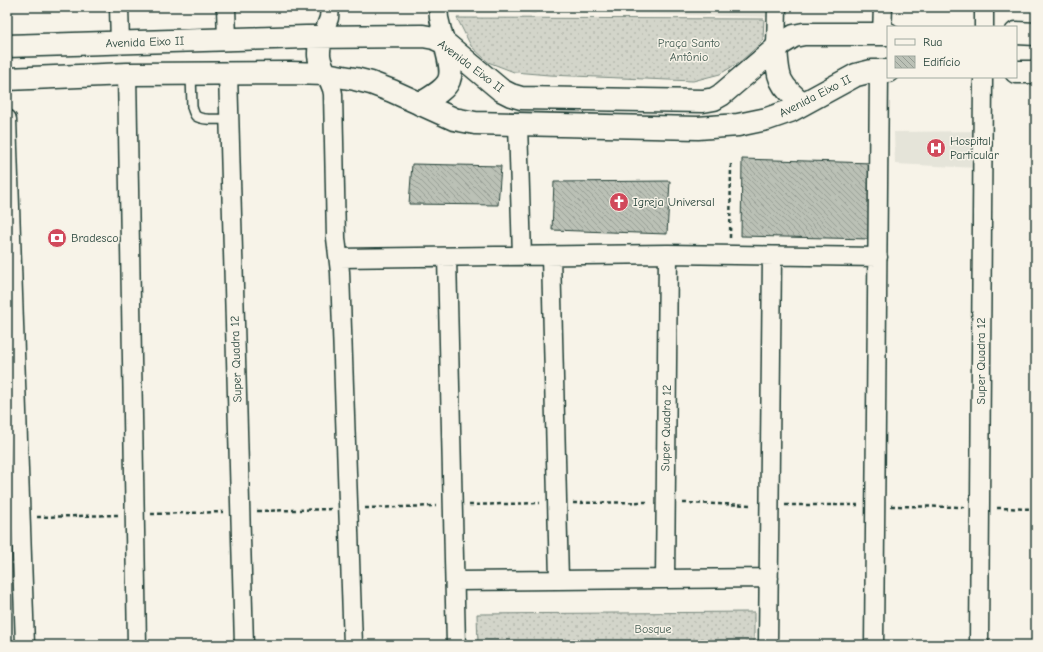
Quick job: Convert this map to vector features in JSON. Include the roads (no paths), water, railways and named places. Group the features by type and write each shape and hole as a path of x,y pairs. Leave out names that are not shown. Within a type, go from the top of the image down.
{"street":[{"path":"119,7 120,43"},
{"path":"226,7 227,40"},
{"path":"330,7 330,18 322,37 318,54 319,61 326,74 333,94 336,238 341,280 353,645"},
{"path":"420,104 441,90 450,80 451,66 439,18 438,7"},
{"path":"776,7 776,47 778,71 782,83 787,90 803,104"},
{"path":"883,7 885,34"},
{"path":"984,7 984,26"},
{"name":"Avenida Eixo II","path":"7,46 322,37 423,36 434,38 445,43 501,90 520,98 708,101 718,97 776,47 794,36 804,34 885,34"},
{"path":"1017,34 1036,34"},
{"name":"Avenida Eixo II","path":"7,80 127,74 326,74 371,83 454,119 465,122 683,128 738,125 772,118 790,111 851,77 872,71 884,71"},
{"path":"874,645 878,258 884,71"},
{"path":"1017,72 1036,72"},
{"path":"127,74 137,645"},
{"name":"Super Quadra 12","path":"228,74 244,645"},
{"name":"Super Quadra 12","path":"979,645 983,78"},
{"path":"7,119 25,645"},
{"path":"518,124 522,256"},
{"path":"339,258 668,254 878,258"},
{"name":"Super Quadra 12","path":"665,579 668,254"},
{"path":"551,256 559,580"},
{"path":"768,645 772,256"},
{"path":"447,257 456,645"},
{"path":"455,581 769,578"}],"lane":[{"path":"191,74 192,107 196,116 205,119 230,119"}],"place":[{"name":"Hospital Particular","path":"936,148"},
{"name":"Igreja Universal","path":"619,202"},
{"name":"Bradesco","path":"57,238"}],"park label":[{"name":"Praça Santo Antônio","path":"689,50"},
{"name":"Bosque","path":"653,629"}]}
